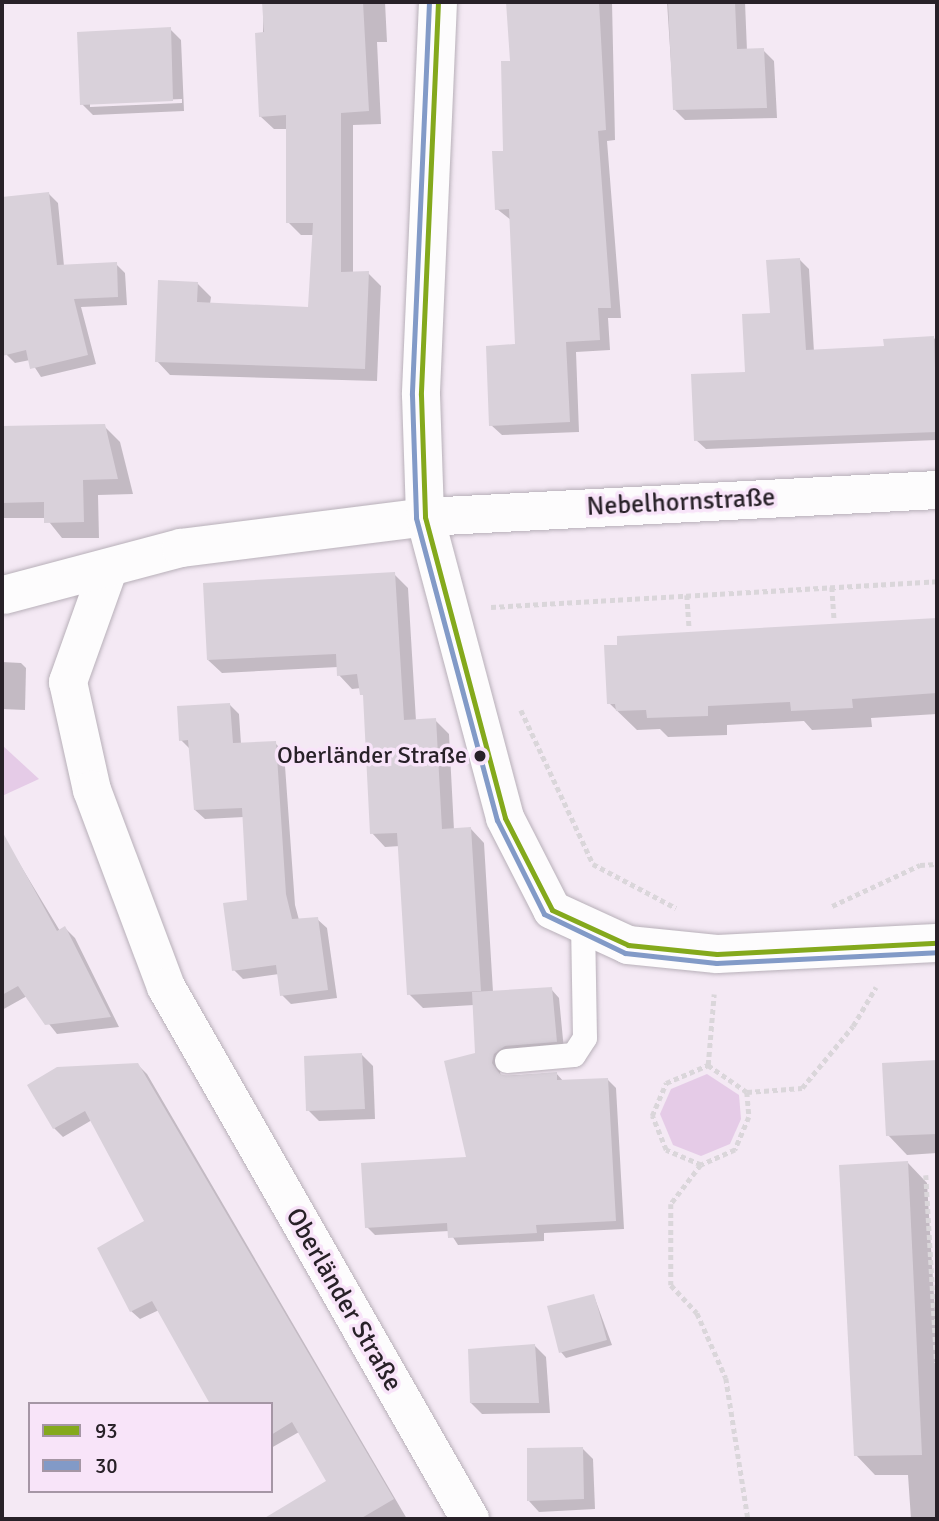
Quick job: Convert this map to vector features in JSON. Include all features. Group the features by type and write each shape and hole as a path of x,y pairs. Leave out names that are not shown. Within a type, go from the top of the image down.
{"street":[{"path":"438,2 421,395 425,517 505,818 552,910 628,945 717,954 937,943"},
{"name":"Nebelhornstraße","path":"425,517 937,490"},
{"path":"3,594 108,570 181,548 425,517"},
{"name":"Oberländer Straße","path":"108,570 68,682 92,790 166,988 471,1519"}],"lane":[{"path":"507,1061 574,1055 585,1038 583,924"}],"path":[{"path":"491,607 937,581"},
{"path":"832,587 834,619"},
{"path":"488,594 494,620"},
{"path":"687,595 689,627"},
{"path":"515,698 593,864 678,909"},
{"path":"826,908 920,865 937,864"},
{"path":"708,1065 747,1092 802,1088 853,1026 900,945"},
{"path":"708,1065 717,954"},
{"path":"701,1165 666,1150 652,1116 666,1083 708,1065"},
{"path":"747,1092 749,1117 735,1150 701,1165 671,1204 671,1285 697,1313 726,1378 748,1519"},
{"path":"926,1175 937,1363"}],"shaded area":[{"path":"2,745 39,779 2,796"},
{"path":"707,1074 739,1095 741,1119 730,1144 701,1156 673,1145 660,1114 671,1089"}],"building":[{"path":"262,2 363,2 369,111 341,113 341,272 369,271 365,369 155,362 158,280 198,282 197,302 308,307 313,223 286,223 286,115 259,117 255,33 264,32"},
{"path":"506,2 599,2 606,130 598,131 611,308 598,308 600,340 566,342 570,422 489,426 486,346 515,344 509,209 495,210 492,151 503,151 501,61 510,61"},
{"path":"668,2 735,2 737,49 764,48 767,108 673,110"},
{"path":"171,27 173,101 80,105 77,32"},
{"path":"49,192 57,265 117,262 118,297 74,299 88,355 30,369 26,350 2,356 2,197"},
{"path":"800,258 806,350 884,346 883,339 934,336 937,432 694,441 691,374 745,372 742,314 770,313 766,260"},
{"path":"105,424 118,479 83,480 84,522 44,523 44,502 2,503 2,426"},
{"path":"395,572 404,720 436,718 442,829 471,827 481,991 407,995 397,833 370,834 363,695 360,695 357,674 337,676 336,654 207,660 203,583"},
{"path":"937,618 937,693 852,699 853,708 791,711 790,702 708,706 708,716 647,718 646,710 616,711 615,704 607,704 604,645 617,645 617,636"},
{"path":"230,703 233,743 276,741 286,894 292,919 318,917 328,990 280,996 276,965 232,971 223,903 247,900 242,808 194,810 188,740 179,741 177,706"},
{"path":"2,831 57,931 65,926 111,1017 45,1025 18,986 2,995"},
{"path":"552,987 557,1042 505,1046 494,1054 492,1063 500,1074 508,1076 557,1072 557,1080 608,1078 616,1221 536,1225 537,1233 448,1238 447,1223 365,1228 361,1163 466,1157 444,1061 475,1053 472,992"},
{"path":"362,1053 365,1109 306,1111 304,1056"},
{"path":"937,1060 937,1134 886,1136 882,1063"},
{"path":"138,1063 394,1499 360,1519 263,1519 326,1481 292,1422 273,1434 273,1402 209,1402 152,1301 130,1312 97,1248 144,1221 85,1111 53,1129 27,1085 57,1067"},
{"path":"908,1161 922,1455 854,1456 839,1165"},
{"path":"594,1294 607,1340 559,1353 547,1306"},
{"path":"535,1344 539,1403 470,1403 468,1349"},
{"path":"583,1447 584,1499 527,1501 527,1448"}],"transit line":[{"name":"30","path":"429,2 412,395 416,518 497,820 544,914 625,953 716,963 937,952"},
{"name":"93","path":"438,2 421,395 425,517 505,818 552,910 628,945 717,954 937,943"}],"place":[{"name":"Oberländer Straße","path":"480,756"}]}
